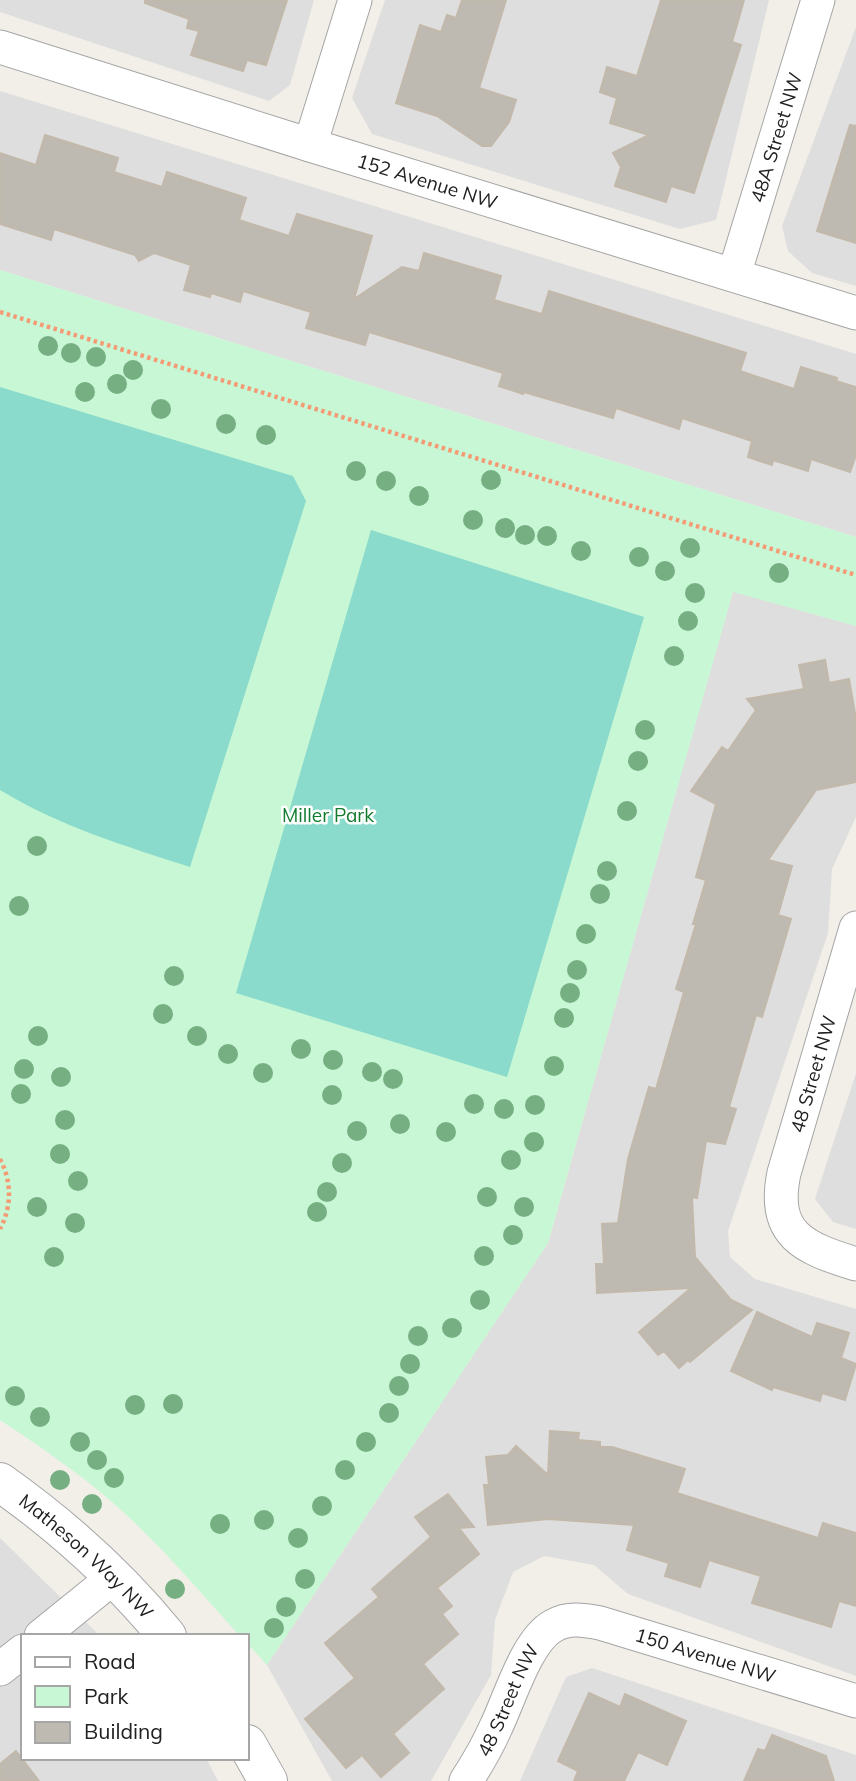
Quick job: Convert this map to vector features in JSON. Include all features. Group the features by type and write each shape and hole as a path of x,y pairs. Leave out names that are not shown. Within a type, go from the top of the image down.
{"street":[{"path":"310,145 355,0"},
{"name":"48A Street NW","path":"734,275 818,0"},
{"name":"152 Avenue NW","path":"0,47 856,313"},
{"name":"48 Street NW","path":"856,928 784,1173 780,1196 784,1221 792,1233 811,1248 856,1264"},
{"name":"Matheson Way NW","path":"0,1482 75,1540 114,1577 165,1634"},
{"path":"43,1634 114,1577"},
{"name":"150 Avenue NW","path":"554,1625 569,1620 600,1623 856,1701"},
{"name":"48 Street NW","path":"466,1781 495,1730 526,1657 544,1632 554,1625"},
{"path":"0,1669 21,1653"},
{"path":"248,1746 268,1781"}],"path":[{"path":"0,312 856,575"},
{"path":"0,1159 6,1171 9,1204 0,1229"}],"shaded area":[{"path":"0,0 314,0 290,85 269,101 0,12"},
{"path":"385,0 769,0 716,220 680,229 372,134 352,98"},
{"path":"856,27 856,286 812,273 788,251 782,226"},
{"path":"0,91 856,354 856,537 0,270"},
{"path":"733,591 856,626 856,817 832,869 828,933 728,1231 730,1257 755,1279 856,1309 856,1676 628,1594 594,1565 544,1556 513,1572 495,1620 491,1675 431,1781 332,1781 267,1665 548,1243"},
{"path":"856,1073 856,1229 833,1222 815,1199"},
{"path":"0,1538 98,1634 21,1634 21,1760 207,1760 218,1781 0,1781"},
{"path":"592,1668 856,1755 856,1781 520,1781 566,1677"}],"green space":[{"name":"Miller Park","path":"0,270 856,537 856,626 733,592 548,1243 267,1665 248,1644 248,1634 238,1634 130,1518 72,1470 0,1420"},
{"path":"0,387 293,476 306,501 190,867 69,825 0,790"},
{"path":"371,530 644,617 507,1077 236,993"}],"building":[{"path":"145,0 287,0 266,65 247,60 243,71 191,55 199,31 187,28 189,19 145,3"},
{"path":"462,0 506,0 479,88 516,100 509,122 491,146 482,146 437,116 396,103 420,25 441,32 447,15 456,18"},
{"path":"661,0 744,0 732,42 741,45 694,193 671,186 666,202 615,186 621,167 613,153 649,135 610,123 617,98 600,92 607,67 637,76"},
{"path":"850,125 856,126 856,243 817,231"},
{"path":"45,135 118,158 114,172 162,187 167,172 246,198 239,220 289,236 297,214 372,236 354,299 402,267 419,271 424,253 501,276 494,300 542,314 549,291 746,353 740,371 794,389 801,367 837,378 836,381 856,387 856,455 850,472 811,459 808,471 773,460 772,465 748,457 752,441 682,418 679,429 616,408 613,418 524,392 523,394 499,386 503,373 432,351 369,332 365,345 306,328 311,312 243,291 240,302 211,293 210,297 184,290 191,265 154,253 139,261 135,255 54,229 51,240 0,224 0,153 36,165"},
{"path":"825,660 829,683 849,679 856,719 856,782 816,790 768,860 792,866 778,915 791,919 762,1017 756,1015 729,1107 736,1109 725,1144 706,1141 697,1198 692,1197 695,1257 731,1300 752,1310 690,1362 688,1360 679,1368 664,1351 658,1355 639,1332 691,1288 597,1293 596,1264 604,1264 602,1224 618,1223 628,1159 649,1087 656,1089 684,992 676,989 706,880 696,877 716,804 691,791 722,747 728,751 756,710 747,699 804,689 799,665"},
{"path":"757,1312 812,1337 817,1323 849,1333 841,1358 856,1364 845,1400 822,1393 820,1401 773,1387 772,1390 731,1371"},
{"path":"550,1431 579,1433 578,1440 600,1442 600,1447 612,1447 685,1469 677,1493 818,1538 823,1523 856,1533 856,1606 839,1601 831,1627 752,1603 761,1576 709,1560 700,1587 665,1576 669,1563 627,1550 634,1525 548,1519 488,1525 484,1485 489,1485 486,1457 508,1455 516,1446 548,1475"},
{"path":"448,1494 474,1527 459,1528 479,1554 437,1588 452,1606 442,1614 458,1634 423,1664 444,1689 393,1734 409,1753 381,1777 362,1755 346,1768 305,1719 355,1678 325,1643 379,1597 372,1589 431,1537 415,1517"},
{"path":"589,1693 620,1707 625,1694 686,1721 667,1765 638,1752 624,1781 574,1781 578,1771 558,1761"},
{"path":"772,1735 826,1756 834,1781 744,1781 758,1749 765,1751"},
{"path":"16,1751 39,1781 0,1781 0,1764"}]}
